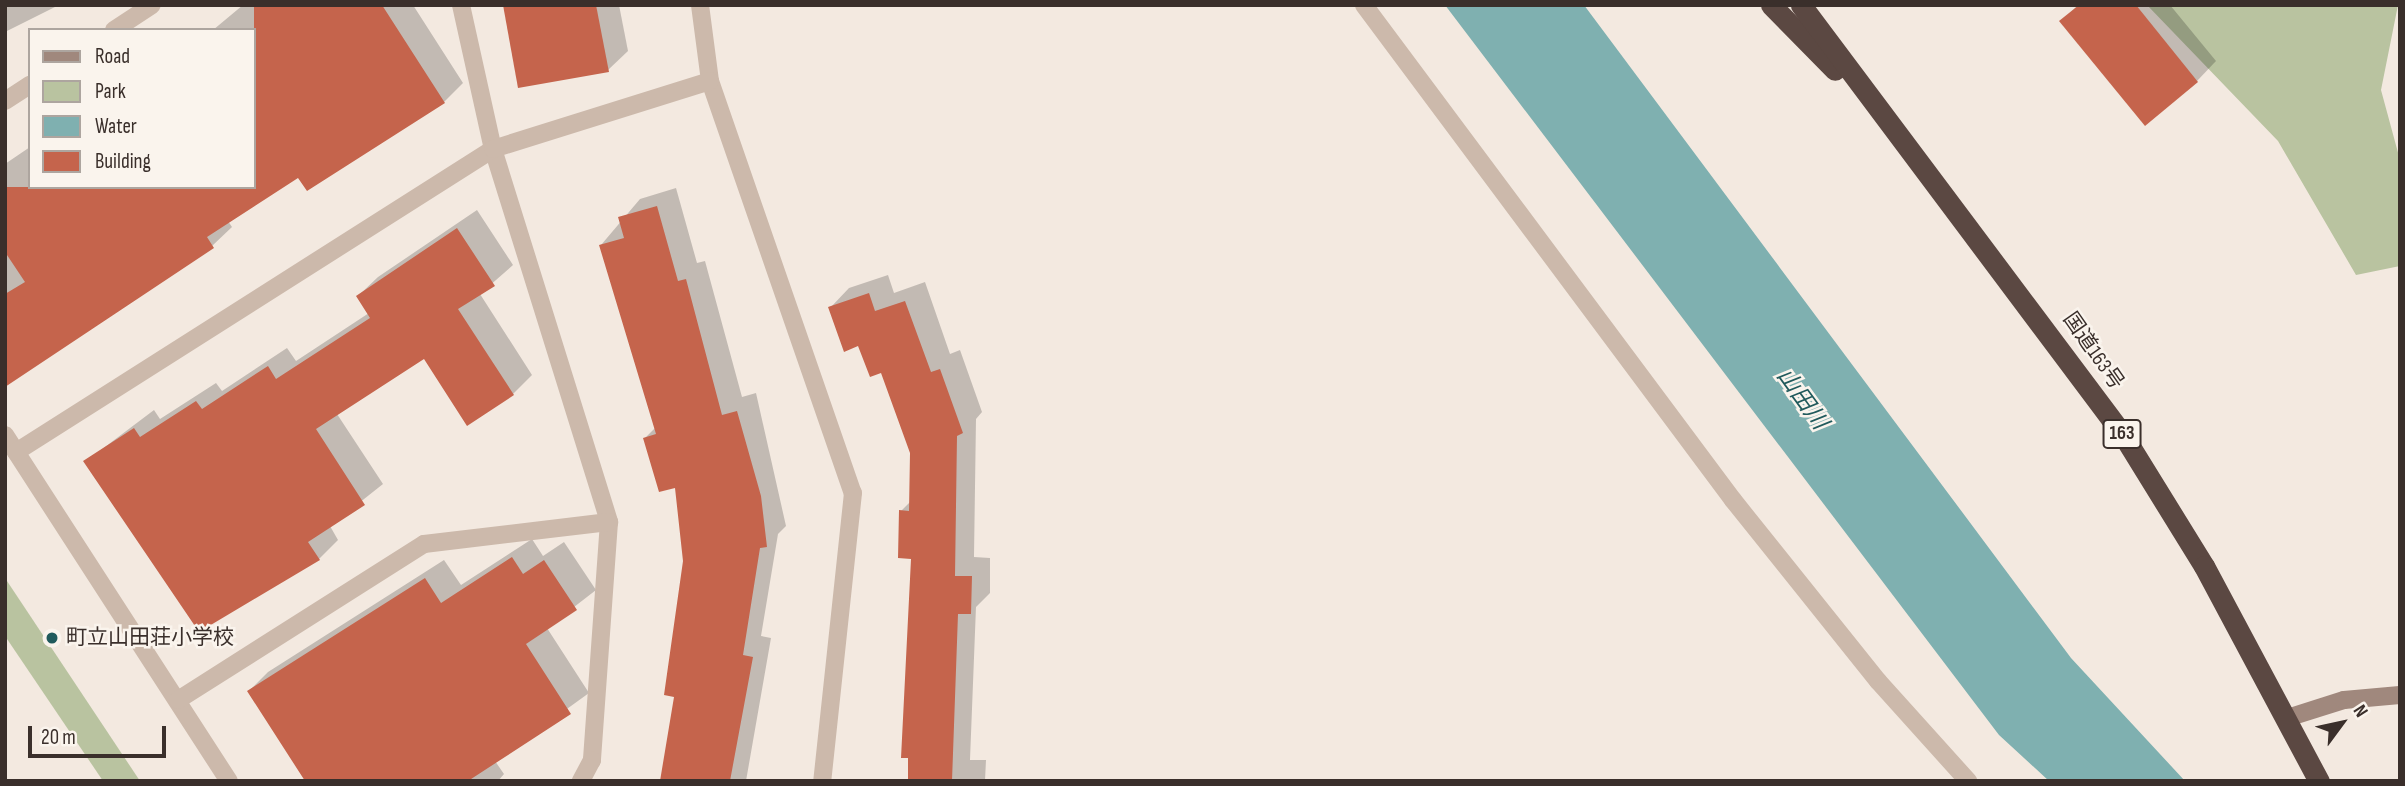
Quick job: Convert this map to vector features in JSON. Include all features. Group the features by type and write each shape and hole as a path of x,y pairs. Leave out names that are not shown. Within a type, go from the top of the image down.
{"highway":[{"name":"国道163号","path":"1772,5 1881,117"},
{"name":"国道163号","path":"1801,5 1881,117 2030,305 2123,435 2287,718 2319,781"}],"street":[{"path":"117,28 152,5"},
{"path":"461,5 493,149 609,522 592,760 581,781"},
{"path":"700,5 710,81 853,493 822,781"},
{"path":"1364,5 1733,500 1878,681 1968,781"},
{"path":"16,452 493,149 710,81"},
{"path":"5,101 28,86"},
{"path":"5,435 229,781"},
{"path":"177,700 424,544 609,522"},
{"path":"2287,718 2344,700 2400,695"}],"green space":[{"path":"2147,5 2398,5 2381,90 2400,160 2400,266 2356,275 2278,141"},
{"path":"5,578 140,781 103,781 5,636"}],"water":[{"name":"山田川","path":"1445,5 1584,5 2071,658 2185,781 2049,781 1999,735"}],"building":[{"path":"254,5 382,5 445,103 307,191 298,178 207,237 214,248 5,387 5,294 25,282 5,252 5,187 256,189"},
{"path":"503,5 596,5 609,72 518,88"},
{"path":"2079,5 2136,5 2198,82 2145,126 2059,21"},
{"path":"657,206 678,281 686,279 722,415 737,411 761,496 767,547 760,548 743,655 753,657 730,781 660,781 674,697 664,695 683,561 675,488 659,492 643,438 656,434 599,245 624,238 618,217"},
{"path":"457,228 495,286 458,309 514,395 467,426 424,359 316,429 365,505 308,542 320,560 199,632 83,461 134,428 140,437 196,401 202,409 268,366 276,379 370,318 356,296"},
{"path":"869,293 875,311 905,301 931,372 940,369 963,433 957,436 955,576 972,576 971,614 958,614 952,781 908,781 908,758 901,758 911,559 898,558 899,510 909,511 910,453 881,373 870,377 858,346 844,352 828,307"},
{"path":"512,557 523,574 544,560 577,610 526,644 571,714 468,781 305,781 247,691 425,578 441,603"}],"place":[{"name":"町立山田荘小学校","path":"52,638"}]}
